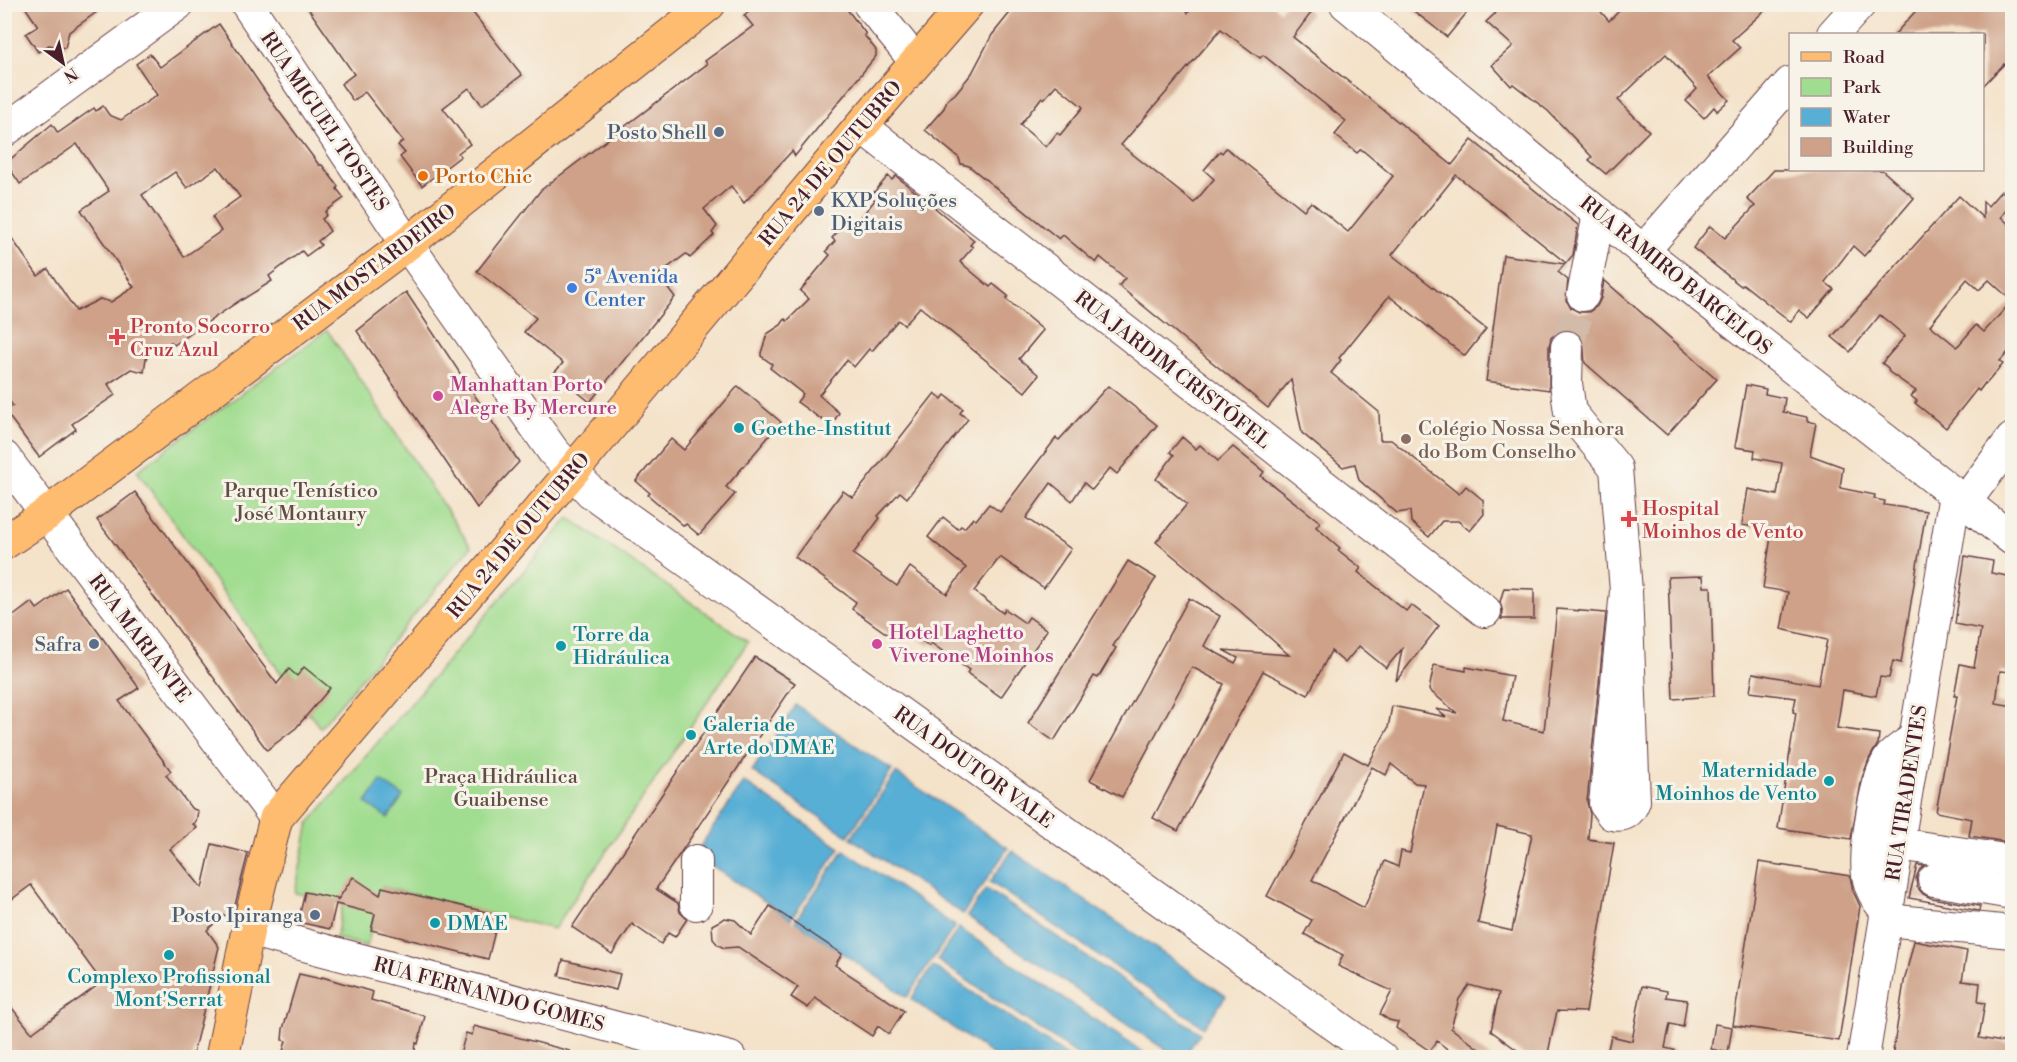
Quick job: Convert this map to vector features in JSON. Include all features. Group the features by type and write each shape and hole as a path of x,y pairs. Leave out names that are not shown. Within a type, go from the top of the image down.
{"main road":[{"name":"RUA MOSTARDEIRO","path":"4,543 47,514 407,244 709,4"},
{"name":"RUA 24 DE OUTUBRO","path":"222,1058 248,930 276,818 571,472 861,126 967,4"}],"street":[{"path":"4,131 178,4"},
{"name":"RUA MIGUEL TOSTES","path":"247,4 407,244 552,451 571,472"},
{"path":"869,4 916,62"},
{"name":"RUA RAMIRO BARCELOS","path":"1346,4 1643,251 1961,509 2013,539"},
{"path":"1834,33 1860,4"},
{"path":"1643,251 1789,85"},
{"name":"RUA JARDIM CRISTÓFEL","path":"861,126 1485,611"},
{"path":"1583,295 1599,214"},
{"path":"1567,347 1566,382 1570,412 1616,468 1626,591 1634,801 1625,814 1618,815 1612,814 1605,804 1626,591"},
{"name":"RUA TIRADENTES","path":"1863,1058 1881,921 1898,844 1915,738 1961,509 2013,439"},
{"name":"RUA MARIANTE","path":"4,457 276,818"},
{"name":"RUA DOUTOR VALE","path":"571,472 600,499 1362,1051"},
{"path":"1915,738 1890,758 1880,783 1870,832 1867,864 1869,881 1876,898 1881,921 2013,932"},
{"path":"1898,844 2013,861"},
{"path":"696,861 696,904"},
{"path":"1934,880 2013,892"},
{"name":"RUA FERNANDO GOMES","path":"248,930 674,1050 730,1058"}],"green space":[{"name":"Parque Tenístico José Montaury","path":"327,330 471,547 320,728 137,471"},
{"name":"Praça Hidráulica Guaibense","path":"569,518 748,642 554,929 382,887 367,946 336,938 343,902 295,893 309,823"}],"water":[{"path":"796,705 892,770 848,836 752,771"},
{"path":"896,773 1008,848 963,914 851,838"},
{"path":"381,781 403,796 388,818 366,803"},
{"path":"744,782 840,848 791,919 695,854"},
{"path":"844,850 955,926 907,997 795,921"},
{"path":"1012,851 1226,996 1204,1027 990,882"},
{"path":"986,889 1200,1033 1184,1057 1176,1057 967,916"},
{"path":"959,928 1150,1057 1081,1057 937,960"},
{"path":"933,966 1069,1057 996,1057 911,999"}],"building":[{"path":"23,4 108,4 69,32 65,48 49,45 38,52 26,34 38,26"},
{"path":"305,4 466,4 522,75 482,105 469,88 443,108 470,144 458,153 461,156 422,186 400,157 405,153 398,145 403,141 365,92 353,101 341,84 354,74"},
{"path":"758,4 843,4 866,34 864,35 876,50 876,56 795,156 792,151 744,203 731,186 704,209 717,226 712,233 714,235 690,258 686,254 658,275 675,297 590,402 554,373 563,363 524,332 536,318 477,271 541,190 707,64 705,61 753,26 744,15"},
{"path":"1017,4 1177,4 1188,13 1195,4 1272,4 1280,11 1285,4 1300,4 1311,13 1293,37 1452,165 1472,140 1578,225 1573,255 1566,263 1456,175 1392,255 1486,329 1465,356 1389,296 1339,358 1341,360 1331,373 1379,412 1380,440 1391,440 1459,494 1466,486 1483,500 1484,514 1470,531 1458,521 1442,521 1429,537 1411,522 1410,511 1397,513 1359,480 1355,464 1343,467 1302,433 1291,379 1268,408 1119,286 1125,278 1100,257 1096,263 1063,235 1059,239 969,166 961,164 959,158 925,130 944,108 947,100 972,73 992,35","holes":["1221,29 1260,58 1263,55 1346,121 1335,135 1357,153 1361,149 1393,176 1348,232 1311,202 1304,210 1226,148 1222,153 1220,151 1204,170 1214,179 1194,203 1121,145","1056,85 1083,107 1060,135 1057,133 1046,147 1020,125 1042,97 1044,99"]},
{"path":"1405,4 1474,4 1447,37"},
{"path":"1505,4 1594,4 1609,21 1626,4 1772,4 1732,40 1740,48 1708,77 1729,100 1717,111 1714,107 1704,118 1686,101 1697,89 1666,54 1618,100 1649,131 1606,174 1589,160 1592,157 1548,111 1513,84 1511,86 1492,65 1513,46 1486,22"},
{"path":"1922,4 2013,4 2013,71 2004,64 1984,85 1984,33 1896,33"},
{"path":"219,24 275,106 319,165 322,165 338,186 337,189 344,198 325,212 327,215 322,219 330,231 318,241 321,245 306,256 302,251 269,276 272,281 174,345 171,342 146,358 144,372 131,369 108,384 115,395 72,424 76,429 39,457 5,411 13,406 4,394 4,227 38,276 48,269 76,311 100,299 111,302 134,287 81,210 109,191 77,144 20,184 6,163 52,124 58,133 94,108 96,111 103,106 109,115 121,120 157,95 136,64 150,54 160,67","holes":["218,167 240,197 212,217 221,231 184,257 142,195 175,172 187,188"]},
{"path":"1774,170 1883,171 1914,198 1864,256 1853,246 1825,282 1834,289 1809,318 1799,310 1791,322 1693,248 1710,226 1725,238 1755,206 1747,199"},
{"path":"888,176 892,180 896,176 974,240 970,245 973,247 960,262 990,287 993,284 1008,296 1006,299 1043,330 1019,359 1039,375 1025,392 920,307 904,325 898,320 872,351 869,349 854,367 847,360 819,395 839,413 831,426 797,402 803,394 770,368 772,364 761,356 761,353 767,334 781,325 785,319 787,321 809,299 800,291 830,255 826,251 835,241 832,238 846,223 852,228 875,200 871,196"},
{"path":"2001,191 2013,201 2001,217 2013,228 2013,347 2000,361 2003,364 1979,391 1977,389 1946,428 1915,403 1917,401 1911,396 1916,391 1889,372 1882,363 1905,336 1880,315 1850,352 1832,337 1959,196 1983,218 1983,201 1988,206","holes":["1967,279 1979,290 1989,280 2012,301 1984,332 1976,325 1957,347 1930,325"]},
{"path":"1503,255 1565,264 1558,272 1568,280 1566,300 1571,308 1579,312 1589,312 1597,306 1604,280 1717,379 1667,435 1585,363 1583,339 1577,332 1568,329 1559,331 1551,338 1549,390 1486,381"},
{"name":"Manhattan Porto Alegre By Mercure","path":"406,292 519,462 477,508 357,331"},
{"path":"1746,385 1766,389 1765,394 1785,398 1783,412 1807,417 1807,421 1816,423 1810,455 1843,467 1840,488 1875,495 1874,499 1885,501 1884,505 1926,511 1901,663 1893,661 1889,678 1880,677 1876,696 1843,690 1837,728 1879,734 1878,744 1862,778 1851,839 1778,828 1796,713 1793,712 1796,698 1750,692 1753,673 1818,685 1827,640 1781,629 1788,592 1763,588 1772,530 1742,525 1748,489 1777,495 1782,463 1754,458 1755,450 1735,447"},
{"path":"738,386 781,422 726,487 735,494 699,535 686,524 684,526 648,495 650,493 636,481 671,439 684,450"},
{"path":"1108,386 1157,425 1117,474 1110,468 1092,490 1084,483 1072,501 1051,483 1026,518 1071,549 1044,588 1000,557 974,591 1003,613 1005,609 1025,623 1029,617 1047,630 1001,697 967,673 969,670 931,643 929,646 899,624 890,636 852,609 856,602 795,557 843,491 852,497 855,495 935,393 942,399 945,395 963,409 960,413 968,419 907,498 900,492 878,516 880,518 853,554 897,586 910,567 947,594 966,568 928,537 943,517 958,529 961,526 964,528 973,518 976,520 989,504 1000,512 1056,438 1059,440"},
{"path":"1182,437 1196,449 1200,445 1218,461 1233,447 1264,472 1261,476 1320,522 1316,527 1340,548 1338,550 1361,568 1358,572 1406,611 1411,605 1439,626 1396,681 1402,649 1386,668 1359,646 1345,663 1331,651 1308,695 1263,671 1178,831 1153,818 1224,684 1192,667 1122,797 1090,780 1189,598 1220,616 1204,646 1235,663 1238,658 1223,650 1289,655 1239,610 1156,542 1187,504 1156,479 1174,455 1170,452"},
{"path":"135,492 277,684 289,669 297,676 304,667 330,688 296,728 267,750 97,520"},
{"path":"1965,556 1993,561 1991,573 2013,577 2013,672 2000,671 1996,703 2013,706 2013,843 1969,836 1972,819 1936,812 1957,696 1954,696 1960,664 1974,667 1981,629 1955,624"},
{"path":"1128,561 1156,578 1113,646 1116,648 1098,678 1094,676 1054,741 1028,723"},
{"path":"1703,576 1704,587 1711,587 1714,696 1673,699 1668,577"},
{"path":"66,588 139,688 119,701 171,771 166,775 191,808 198,811 196,822 193,824 197,828 170,849 202,888 212,844 248,853 232,917 224,915 207,930 219,947 192,1058 4,1058 4,998 32,1033 102,982 31,885 4,905 4,623 32,602 37,609"},
{"path":"1504,588 1534,589 1534,619 1501,619 1503,613 1500,602"},
{"path":"1557,609 1606,613 1587,802 1590,814 1588,839 1614,843 1586,1012 1557,1011 1547,1058 1528,1058 1491,1031 1499,993 1469,985 1459,999 1451,1028 1491,1058 1459,1058 1437,1041 1430,1051 1396,1028 1398,1022 1389,1020 1380,1014 1392,991 1338,966 1343,955 1304,934 1312,920 1267,896 1344,752 1368,765 1388,728 1392,706 1446,717 1436,709 1457,713 1429,690 1434,665 1466,671 1466,667 1512,676 1503,721 1544,731","holes":["1391,764 1415,783 1424,784 1410,853 1401,851 1398,867 1385,861 1364,908 1312,880 1372,767 1386,775","1497,826 1532,834 1512,931 1478,923"]},
{"path":"755,657 795,683 656,889 678,903 680,912 687,919 675,937 668,933 661,944 632,924 612,954 572,927"},
{"path":"1759,862 1850,876 1853,891 1860,906 1839,1041 1733,1025"},
{"path":"1917,865 1924,866 1916,878 1917,887 1923,894 1931,898 1980,906 1979,911 1909,898"},
{"name":"DMAE","path":"353,877 380,895 382,887 499,915 488,959 371,930 375,914 336,904 330,929 298,922 305,892 338,899 337,901"},
{"path":"770,906 842,954 835,965 904,1011 889,1034 878,1026 872,1036 815,998 808,1008 791,997 798,987 738,947 724,948 713,939 712,925 725,918 735,920 751,935"},
{"path":"1914,941 1967,951 1962,981 1980,983 1978,1002 1985,1003 1979,1038 2013,1044 2013,1058 1892,1058 1904,982"},
{"path":"563,960 620,974 616,990 559,976"},
{"path":"299,974 321,979 322,977 373,992 371,1000 425,1016 418,1044 416,1043 414,1058 281,1058 286,1041 282,1040 283,1029"},
{"path":"1642,986 1667,991 1666,997 1687,1000 1683,1027 1670,1024 1665,1048 1674,1050 1673,1058 1606,1058 1611,1036 1632,1041"},
{"path":"1715,1024 1732,1027 1728,1053 1711,1049"},
{"path":"474,1026 570,1051 570,1058 459,1058 466,1033 472,1035"}],"tunnel":[{"path":"1567,347 1583,295"}],"place":[{"name":"Posto Shell","path":"719,132"},
{"name":"Porto Chic","path":"423,176"},
{"name":"KXP Soluções Digitais","path":"819,211"},
{"name":"5ª Avenida Center","path":"572,288"},
{"name":"Pronto Socorro Cruz Azul","path":"117,337"},
{"name":"Manhattan Porto Alegre By Mercure","path":"438,396"},
{"name":"Goethe-Institut","path":"739,428"},
{"name":"Colégio Nossa Senhora do Bom Conselho","path":"1406,439"},
{"name":"Hospital Moinhos de Vento","path":"1629,519"},
{"name":"Safra","path":"94,644"},
{"name":"Hotel Laghetto Viverone Moinhos","path":"877,644"},
{"name":"Torre da Hidráulica","path":"561,646"},
{"name":"Galeria de Arte do DMAE","path":"691,735"},
{"name":"Maternidade Moinhos de Vento","path":"1829,781"},
{"name":"Posto Ipiranga","path":"315,915"},
{"name":"DMAE","path":"435,923"},
{"name":"Complexo Profissional Mont'Serrat","path":"169,955"}]}
